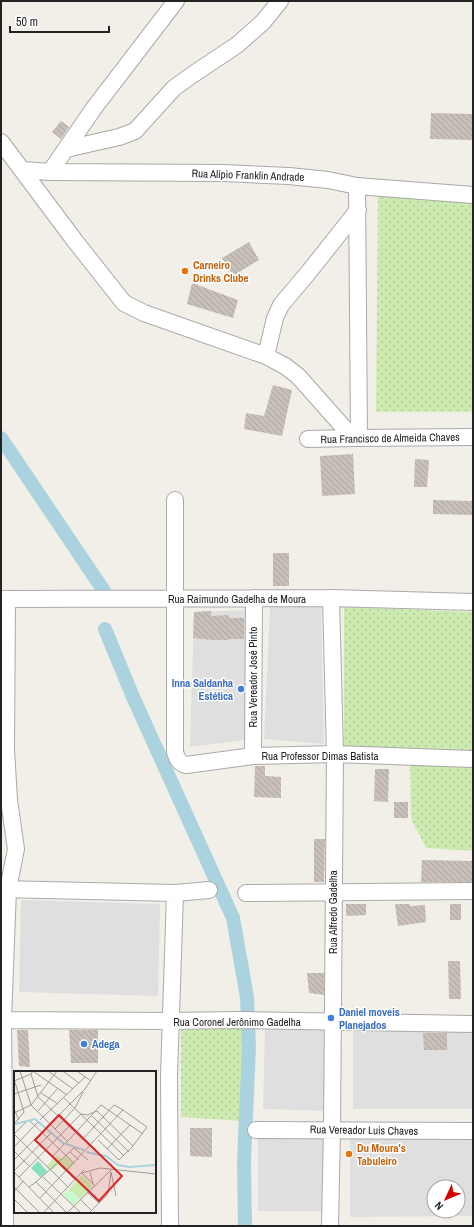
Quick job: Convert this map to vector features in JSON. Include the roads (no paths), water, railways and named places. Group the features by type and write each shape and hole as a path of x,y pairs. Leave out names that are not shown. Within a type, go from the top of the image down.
{"street":[{"path":"50,172 94,108 176,1"},
{"path":"66,149 119,138 135,131 174,88 237,45 263,22 280,1"},
{"path":"1,142 75,242 124,303 144,314 266,356 285,366 298,376 356,438"},
{"name":"Rua Alípio Franklin Andrade","path":"22,170 135,174 224,173 289,176 328,180 357,186 473,195"},
{"path":"356,438 357,186"},
{"path":"266,356 275,318 281,305 358,210"},
{"name":"Rua Francisco de Almeida Chaves","path":"308,439 473,437"},
{"path":"174,599 175,500"},
{"name":"Rua Vereador José Pinto","path":"253,756 254,598"},
{"name":"Rua Raimundo Gadelha de Moura","path":"4,599 332,598 473,602"},
{"name":"Rua Alfredo Gadelha","path":"330,1226 335,754 332,598"},
{"path":"4,599 3,749 16,849 4,889 2,1020 6,1131 5,1226"},
{"name":"Rua Professor Dimas Batista","path":"174,599 175,752 176,758 180,763 186,765 253,756 335,754 473,759"},
{"path":"4,889 175,893 209,890"},
{"path":"246,892 473,891"},
{"path":"170,1226 162,1130 169,1076 175,893"},
{"name":"Rua Coronel Jerônimo Gadelha","path":"2,1020 234,1020 272,1022 473,1024"},
{"name":"Rua Vereador Luis Chaves","path":"256,1130 473,1132"}],"waterway":[{"path":"1,438 104,591"},
{"path":"105,629 133,697 233,918 247,997 249,1047 244,1161 245,1226"}],"place":[{"name":"Carneiro Drinks Clube","path":"185,271"},
{"name":"Inna Saldanha Estética","path":"241,689"},
{"name":"Daniel moveis Planejados","path":"331,1018"},
{"name":"Adega","path":"84,1044"},
{"name":"Du Moura's Tabuleiro","path":"349,1154"}]}
